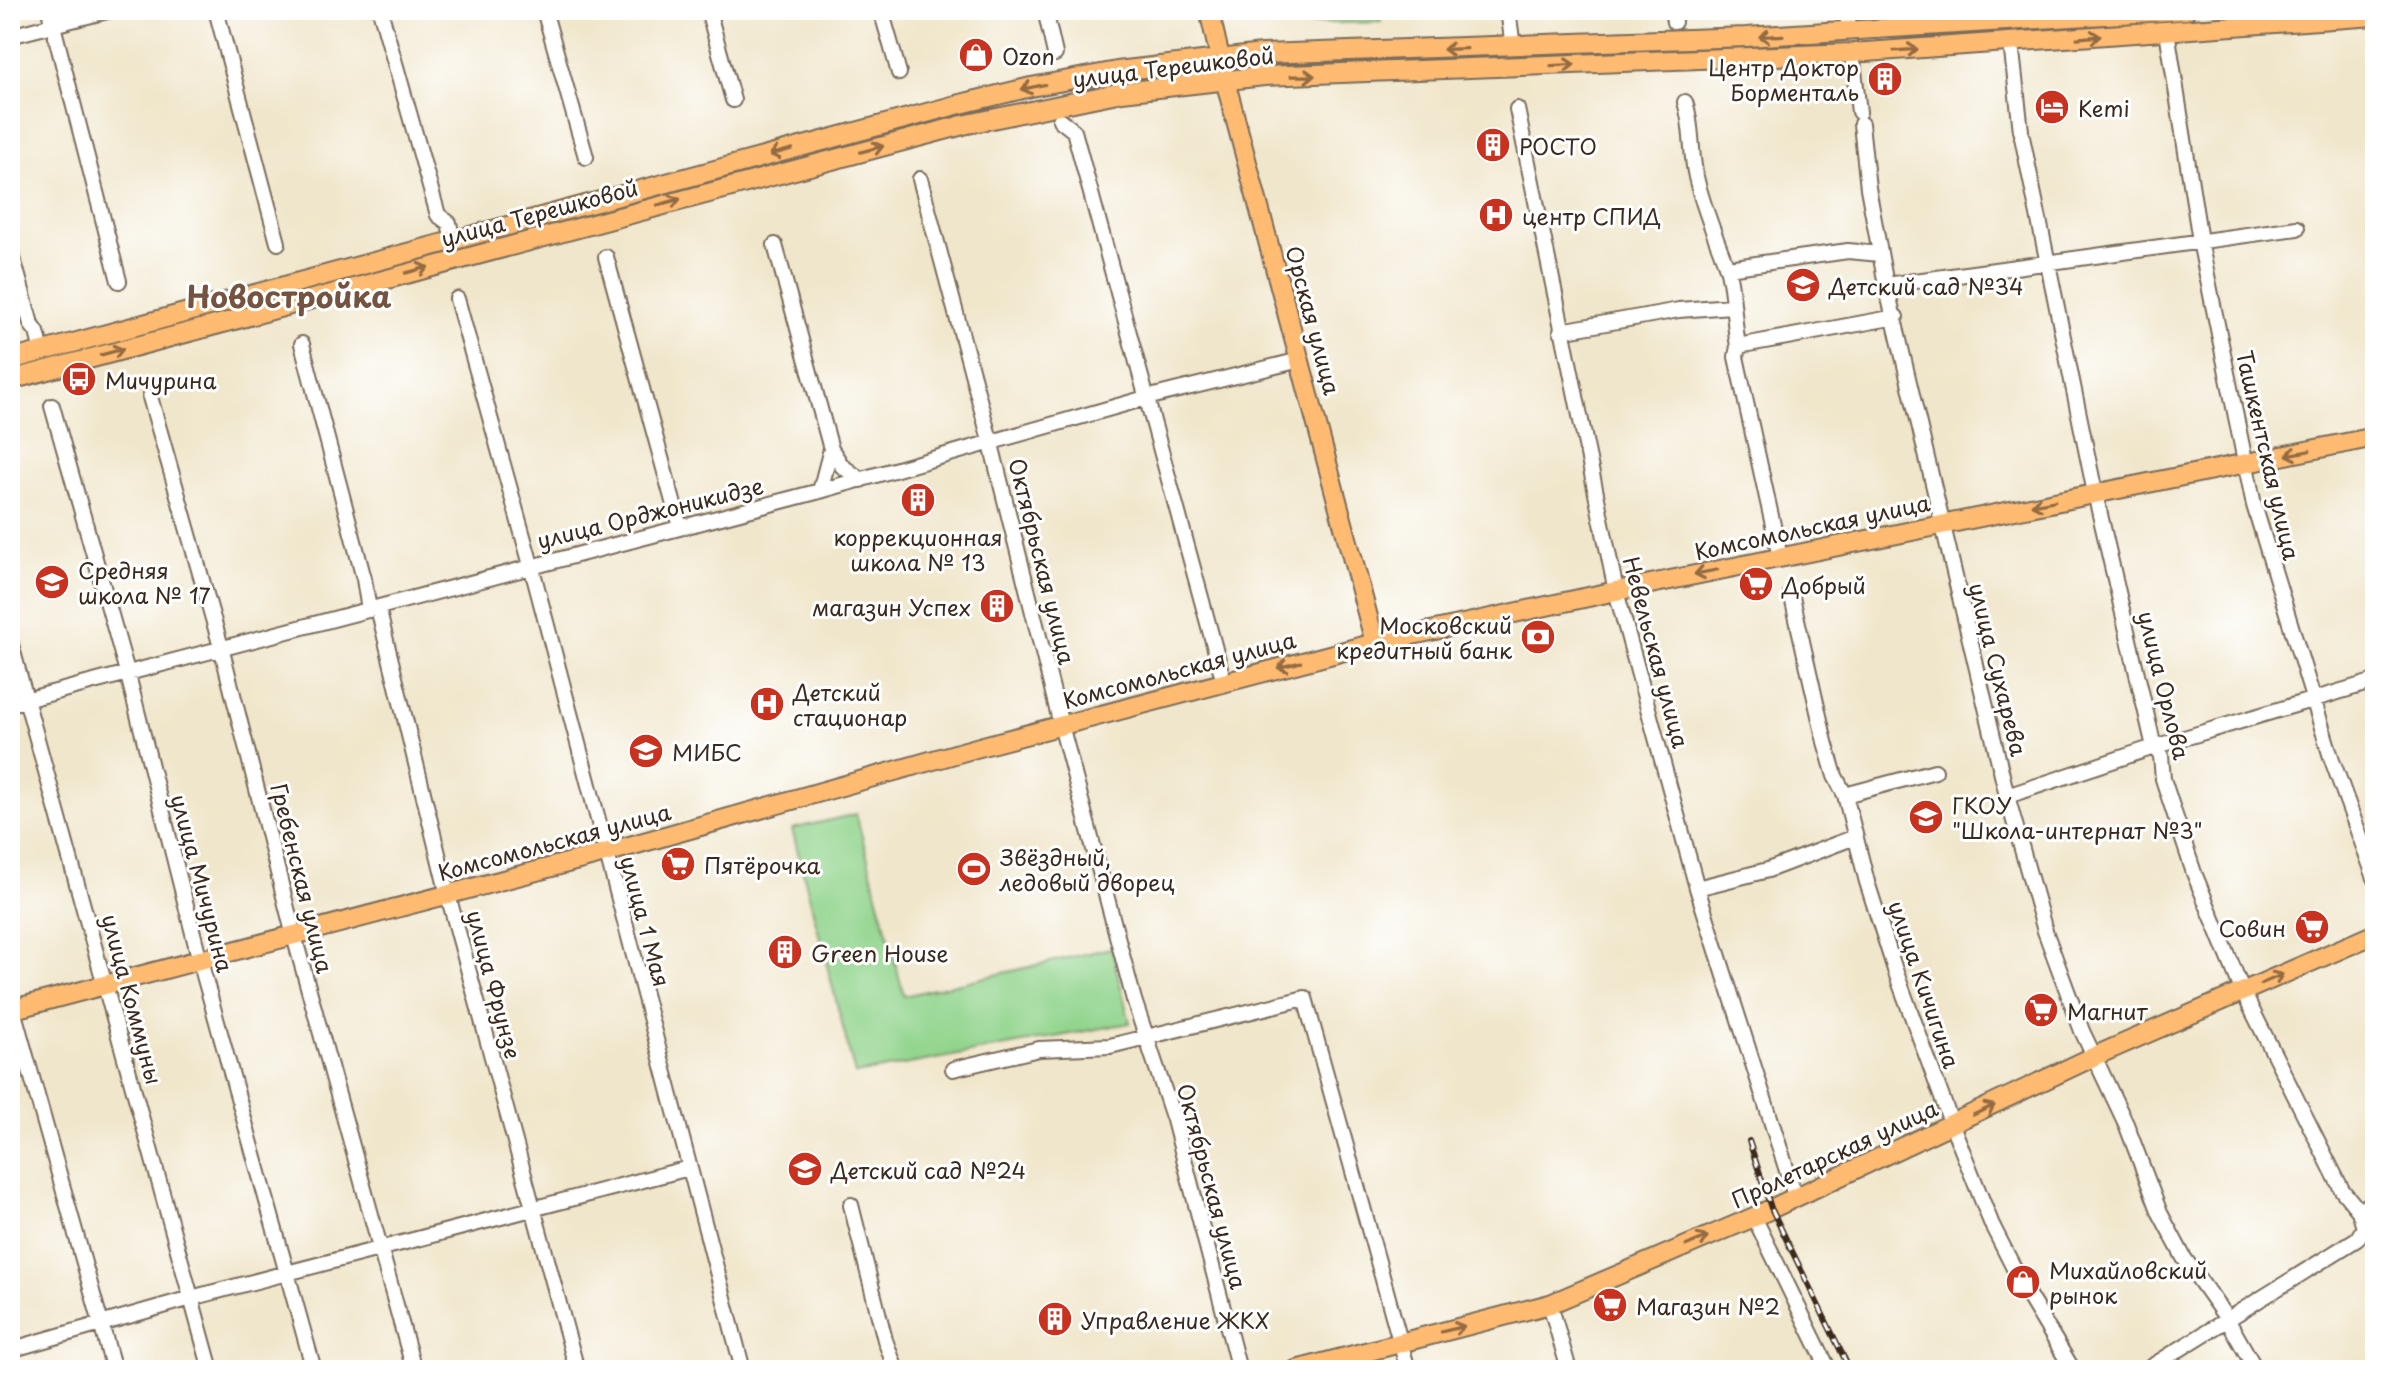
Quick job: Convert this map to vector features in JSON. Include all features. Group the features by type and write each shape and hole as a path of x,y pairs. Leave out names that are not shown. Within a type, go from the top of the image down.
{"main road":[{"name":"Орская улица","path":"1209,10 1375,643"},
{"name":"улица Терешковой","path":"10,360 1001,94 1117,71 1262,54 1513,47 1849,32 2010,16 2186,10"},
{"name":"улица Терешковой","path":"10,380 963,125 1122,92 1225,80 1852,53 2375,16"},
{"name":"Комсомольская улица","path":"11,1006 106,986 294,936 605,853 1061,725 1375,643 1780,557 2375,437"},
{"name":"Пролетарская улица","path":"1296,1370 1550,1304 1754,1217 2095,1056 2375,934"}],"street":[{"path":"10,36 51,18 111,10"},
{"path":"216,10 278,243"},
{"path":"380,10 438,215 449,223 453,240"},
{"path":"544,10 586,157"},
{"path":"708,10 733,100"},
{"path":"881,10 899,73"},
{"path":"1045,10 1055,54"},
{"path":"1508,10 1513,47"},
{"path":"1847,10 1849,32"},
{"path":"51,18 119,281"},
{"name":"Ташкентская улица","path":"2167,31 2200,241 2245,463 2267,549 2313,700 2350,814 2375,878"},
{"name":"улица Орлова","path":"2011,43 2022,134 2047,262 2095,493 2154,747 2161,756 2163,779 2194,873 2243,992 2342,1190 2359,1211"},
{"name":"улица Сухарева","path":"1852,53 1868,188 1886,285 2007,796 2045,931 2082,1031 2167,1227 2256,1370"},
{"path":"1685,102 1690,125 1689,144 1698,186 1712,232 1728,268 1739,370 1780,557"},
{"name":"Невельская улица","path":"1517,109 1616,591 1697,888 1795,1196"},
{"path":"1060,120 1074,131 1224,682"},
{"name":"Октябрьская улица","path":"920,179 991,444 1061,725 1145,1036 1174,1120 1239,1370"},
{"path":"1886,285 2297,228"},
{"path":"775,245 831,449 842,466 861,480"},
{"path":"10,247 31,324 37,332 42,351"},
{"path":"1728,268 1848,251 1880,254"},
{"path":"606,257 680,527"},
{"name":"улица 1 Мая","path":"457,299 531,565 743,1370"},
{"path":"1561,331 1679,310 1731,306"},
{"path":"1738,346 1896,317"},
{"name":"улица Фрунзе","path":"302,344 577,1370"},
{"name":"улица Орджоникидзе","path":"10,704 861,480 1146,398 1300,360"},
{"name":"Гребенская улица","path":"150,397 221,647 294,936 414,1370"},
{"name":"улица Мичурина","path":"52,406 127,672 200,961 314,1370"},
{"path":"820,491 831,449"},
{"name":"улица Кичигина","path":"1791,593 1825,742 1835,776 1845,795 1895,970 1952,1125 2006,1254 2073,1370"},
{"name":"улица Коммуны","path":"10,641 211,1370"},
{"path":"2007,796 2154,747 2375,681"},
{"path":"1845,795 1935,771"},
{"path":"1697,888 1768,870 1855,837"},
{"path":"953,1069 1039,1049 1110,1046 1305,998 1408,1370"},
{"path":"11,1006 114,1370"},
{"path":"10,1350 288,1272 689,1168"},
{"path":"2146,1370 2357,1239 2364,1228 2359,1211 2375,1201"},
{"path":"851,1205 885,1340 896,1370"},
{"path":"1754,1217 1829,1370"},
{"path":"1550,1304 1569,1370"},
{"path":"10,1359 13,1370"}],"green space":[{"path":"1233,10 1377,10 1381,22 1236,25"},
{"path":"856,814 904,996 1111,948 1130,1023 855,1074 792,829"}],"railway":[{"path":"1749,1141 1771,1208 1850,1370"}],"place":[{"name":"Ozon","path":"976,55"},
{"name":"Центр Доктор Борменталь","path":"1885,79"},
{"name":"Kemi","path":"2052,107"},
{"name":"РОСТО","path":"1493,145"},
{"name":"центр СПИД","path":"1496,215"},
{"name":"Детский сад №34","path":"1803,285"},
{"name":"Мичурина","path":"79,379"},
{"name":"коррекционная школа № 13","path":"918,500"},
{"name":"Средняя школа № 17","path":"52,582"},
{"name":"Добрый","path":"1756,584"},
{"name":"магазин Успех","path":"997,606"},
{"name":"Московский кредитный банк","path":"1538,637"},
{"name":"Детский стационар","path":"767,704"},
{"name":"МИБС","path":"646,751"},
{"name":"ГКОУ \"Школа-интернат №3\"","path":"1926,817"},
{"name":"Пятёрочка","path":"678,864"},
{"name":"Звёздный, ледовый дворец","path":"974,869"},
{"name":"Совин","path":"2312,927"},
{"name":"Green House","path":"785,952"},
{"name":"Магнит","path":"2041,1010"},
{"name":"Детский сад №24","path":"805,1169"},
{"name":"Михайловский рынок","path":"2023,1282"},
{"name":"Магазин №2","path":"1610,1305"},
{"name":"Управление ЖКХ","path":"1055,1319"}],"district":[{"name":"Новостройка","path":"289,295"}]}
